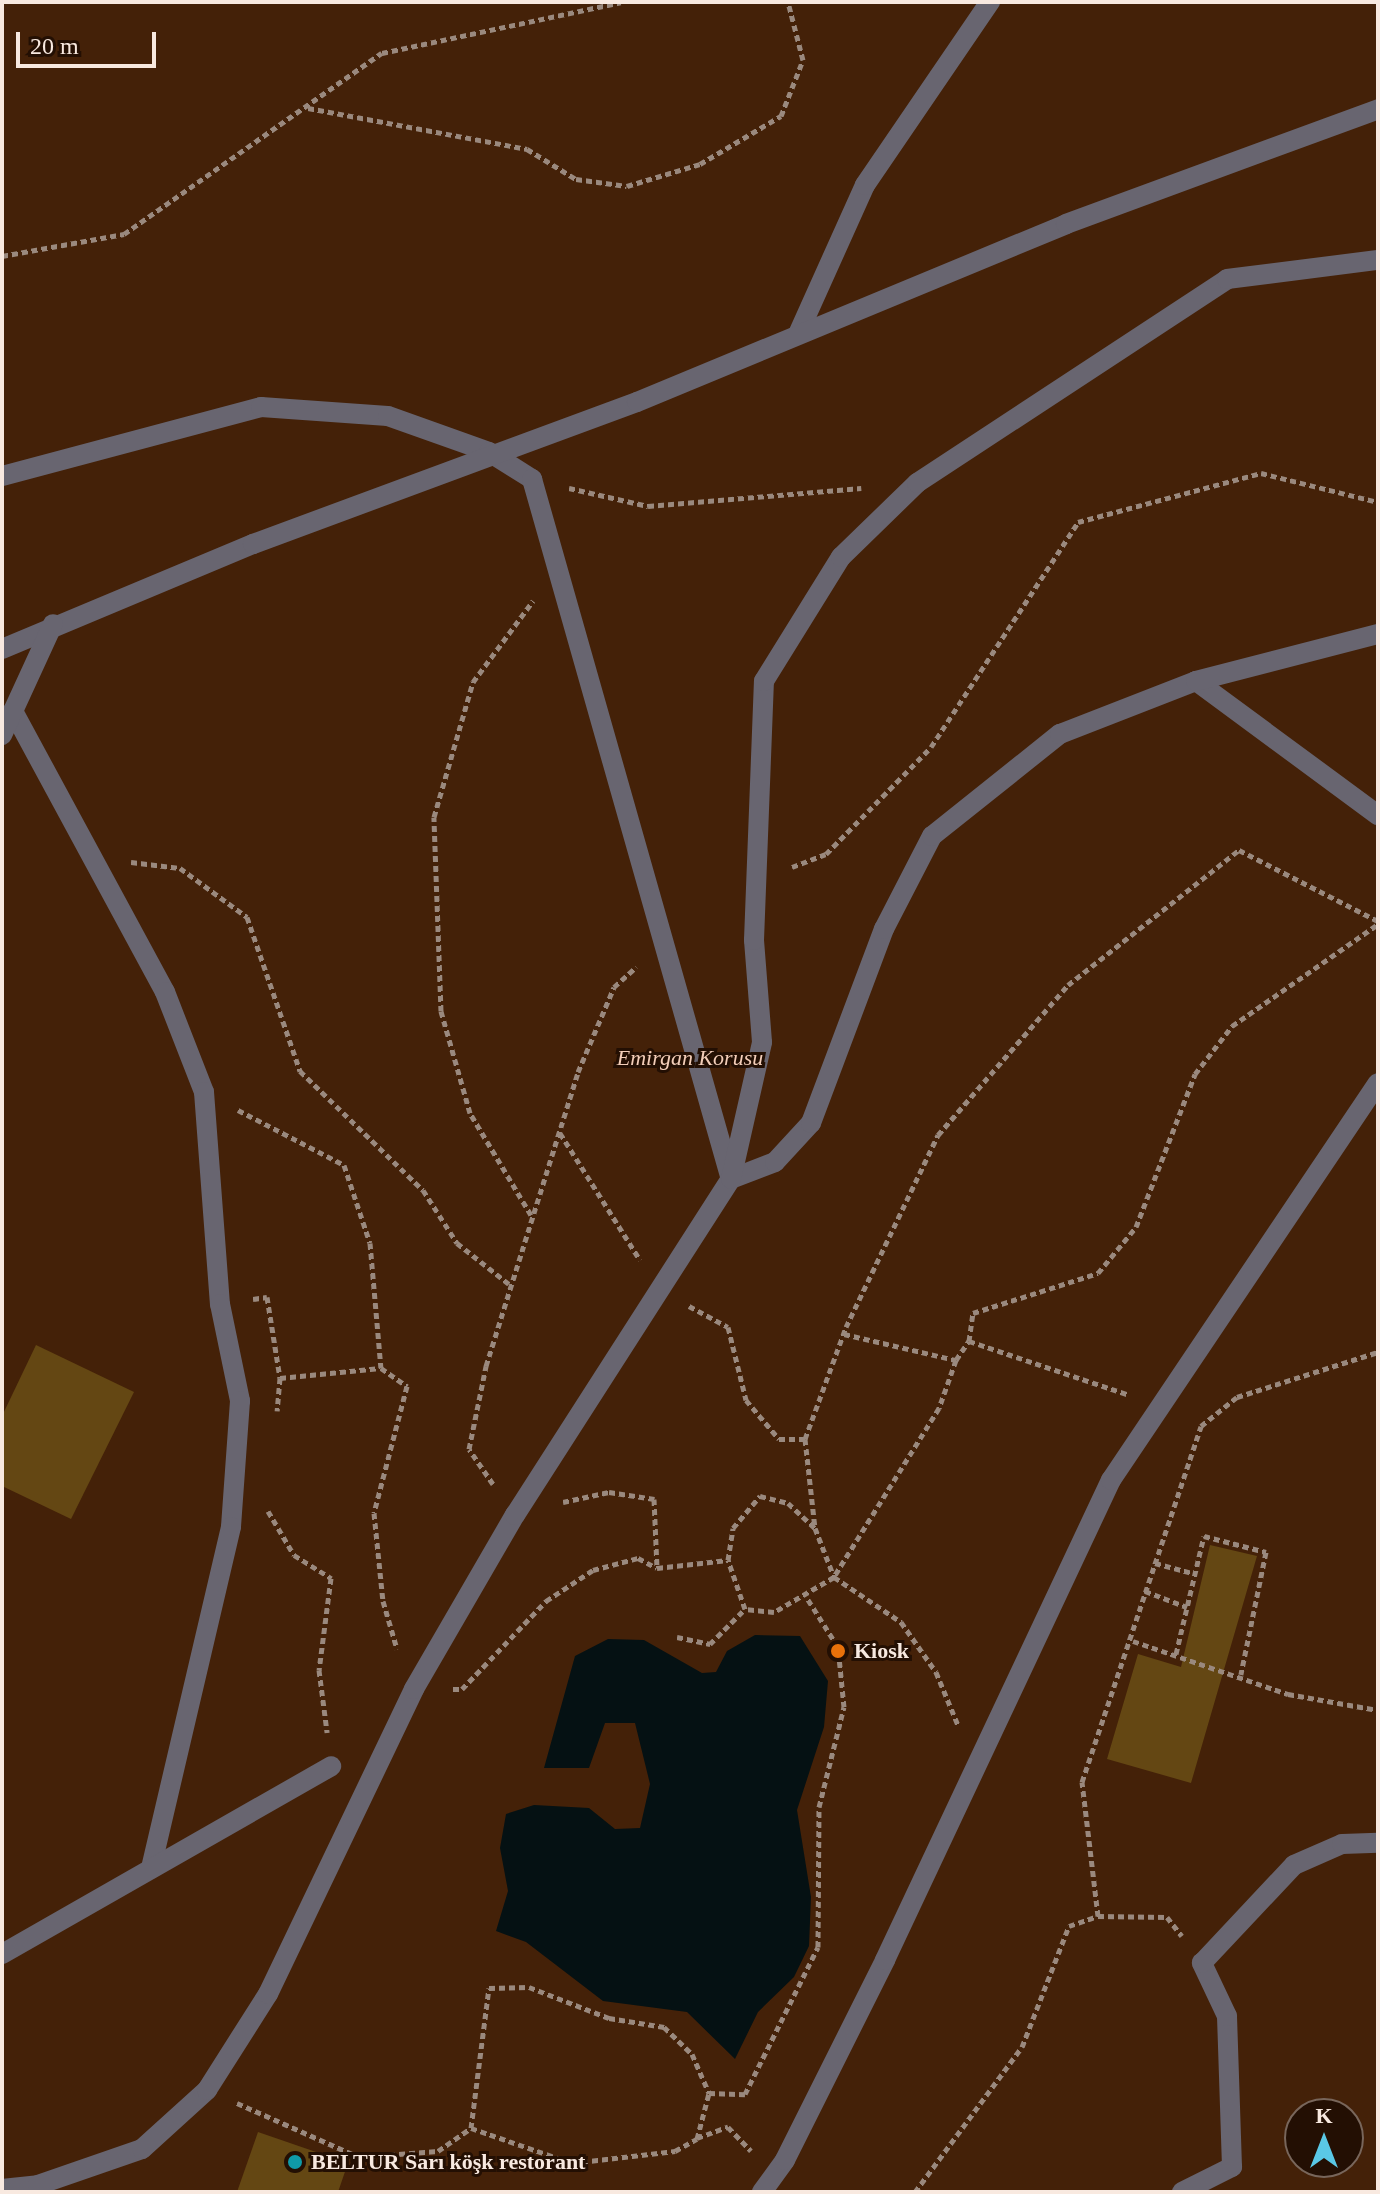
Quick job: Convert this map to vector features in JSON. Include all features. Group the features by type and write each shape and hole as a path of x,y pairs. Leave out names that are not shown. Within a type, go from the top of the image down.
{"lane":[{"path":"798,334 865,185 990,2"},
{"path":"2,649 53,624 798,334 1066,224 1378,109"},
{"path":"2,2189 38,2185 142,2149 207,2090 268,1994 414,1689 515,1515 731,1179 762,1042 757,881 764,681 841,557 917,483 1227,279 1378,260"},
{"path":"2,476 261,407 388,416 489,452 532,479 731,1179"},
{"path":"2,735 53,624"},
{"path":"731,1179 775,1162 811,1123 884,929 932,836 1060,734 1196,681 1378,634"},
{"path":"1196,681 1378,815"},
{"path":"13,711 165,992 204,1092 220,1304 240,1401 231,1527 151,1869"},
{"path":"766,2186 976,1766 1111,1480 1378,1083"},
{"path":"2,1954 331,1766"},
{"path":"1184,2191 1232,2167 1235,2139 1227,2016 1202,1963 1294,1865 1342,1844 1378,1843"}],"path":[{"path":"2,256 124,234 382,53 621,2"},
{"path":"307,108 527,149 576,179 627,186 700,164 781,116 803,60 788,2"},
{"path":"757,881 826,854 931,747 1078,522 1261,473 1378,502"},
{"path":"532,479 648,506 917,483"},
{"path":"531,1215 470,1113 441,1011 434,817 473,682 515,619 560,575"},
{"path":"745,1609 774,1612 807,1598 834,1577 939,1408 956,1360 969,1341 973,1313 1098,1273 1136,1227 1195,1074 1232,1026 1378,923 1239,850 1068,985 938,1135 844,1334 805,1439 815,1528 834,1577 901,1622 936,1672 976,1766"},
{"path":"91,856 180,868 247,917 300,1071 423,1190 457,1243 509,1284"},
{"path":"515,1515 469,1449 509,1284 560,1132 614,987 664,942"},
{"path":"204,1092 344,1165 370,1243 381,1368"},
{"path":"560,1132 659,1291 728,1327 746,1400 779,1439 805,1439"},
{"path":"844,1334 956,1360"},
{"path":"969,1341 1160,1407"},
{"path":"1098,1916 1082,1782 1133,1641 1145,1591 1201,1426 1237,1397 1378,1352"},
{"path":"280,1378 381,1368 407,1386 374,1513 376,1557 414,1689 462,1689 546,1601 593,1570 638,1558 657,1568 728,1560"},
{"path":"528,1496 568,1503 609,1492 654,1499 657,1568"},
{"path":"745,1609 728,1560 733,1528 760,1496 788,1503 815,1528"},
{"path":"265,1506 294,1555 331,1578 319,1670 331,1766"},
{"path":"1176,1654 1192,1573 1204,1536 1266,1552 1241,1674"},
{"path":"1155,1563 1192,1573"},
{"path":"1145,1591 1187,1607"},
{"path":"709,2093 745,2094 818,1947 819,1807 844,1707 838,1647 807,1598"},
{"path":"677,1637 710,1644 745,1609"},
{"path":"1133,1641 1241,1674 1288,1694 1378,1710"},
{"path":"915,2192 1022,2047 1069,1926 1098,1916 1167,1917 1202,1963"},
{"path":"207,2090 359,2157 438,2151 471,2128 489,1988 529,1987 609,2018 664,2027 692,2054 709,2093 697,2139"},
{"path":"471,2128 572,2163 625,2162 728,2127 766,2186"}],"green space":[{"name":"Emirgan Korusu","path":"2,2 1378,2 1378,2192 2,2192"}],"shaded area":[{"path":"755,1635 800,1636 828,1681 824,1727 797,1810 811,1897 809,1946 794,1977 758,2012 735,2059 687,2012 603,2001 526,1942 496,1931 508,1891 500,1848 506,1814 534,1805 589,1808 615,1829 640,1828 650,1784 635,1723 605,1723 589,1768 544,1768 575,1656 608,1639 644,1640 702,1673 716,1672 727,1651"}],"building":[{"path":"36,1345 134,1392 71,1519 2,1486 2,1416"},
{"path":"1210,1545 1257,1556 1191,1783 1107,1759 1138,1654 1181,1667"},
{"name":"BELTUR Sarı köşk restorant","path":"258,2132 348,2163 338,2192 237,2192"}],"place":[{"name":"Kiosk","path":"838,1651"},
{"name":"BELTUR Sarı köşk restorant","path":"295,2162"}]}
